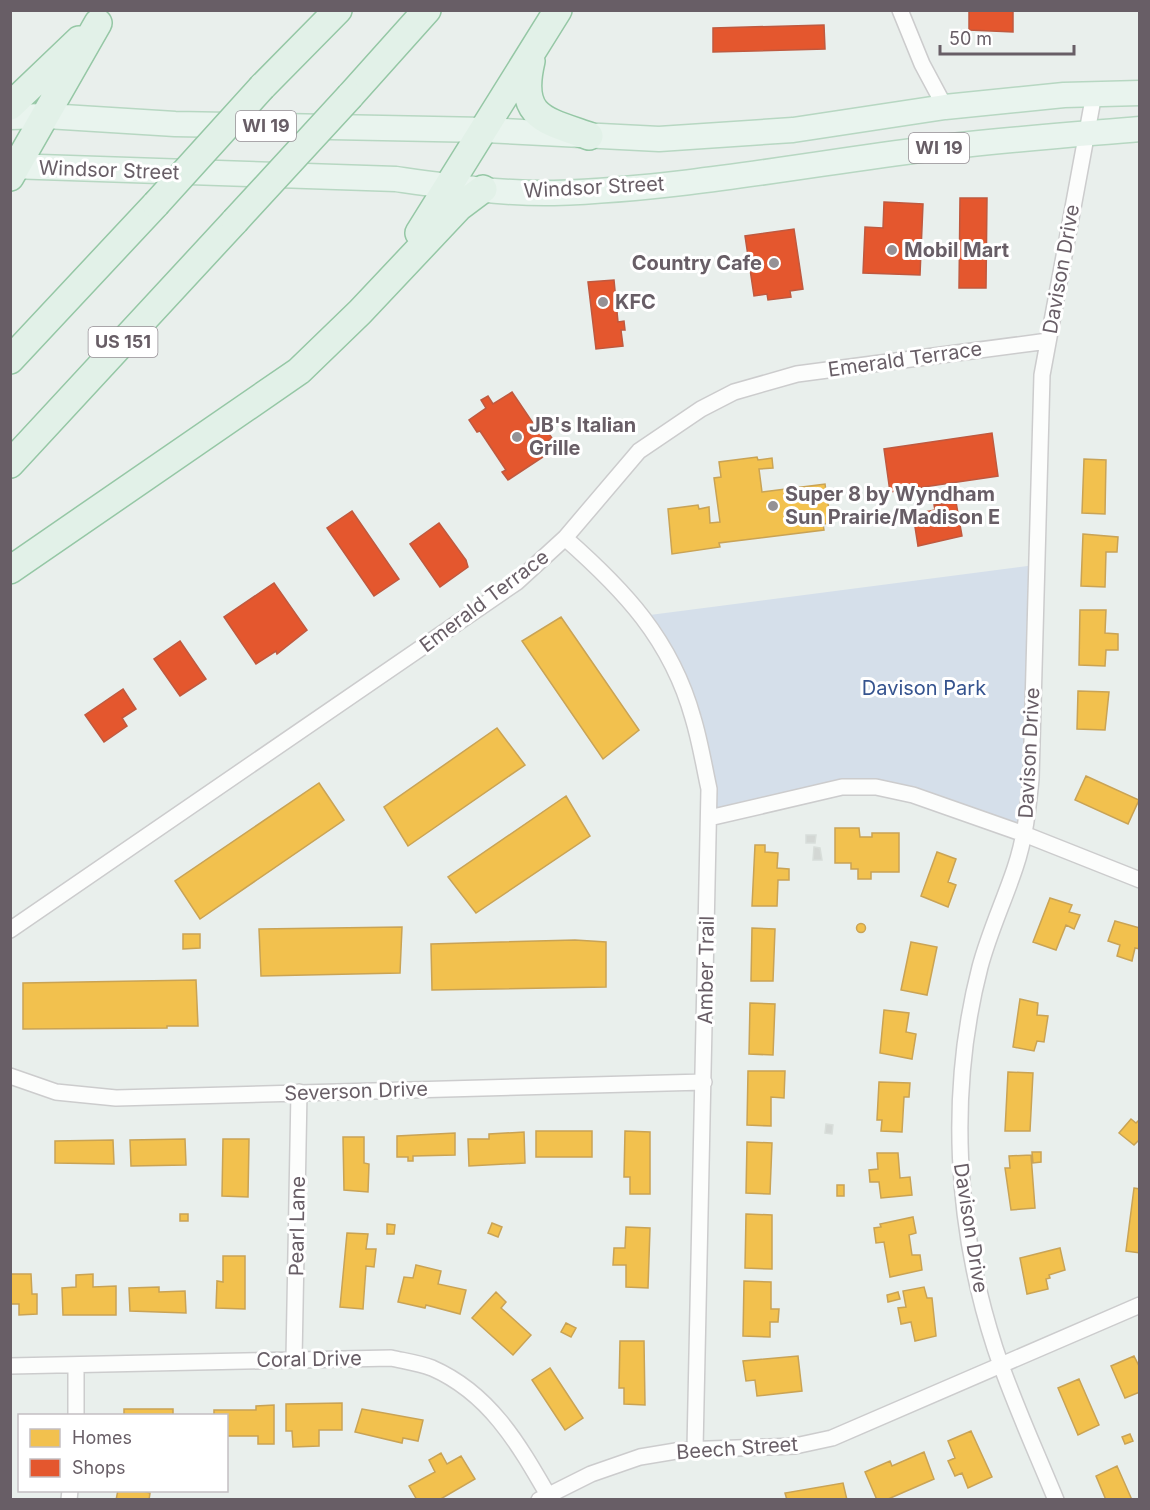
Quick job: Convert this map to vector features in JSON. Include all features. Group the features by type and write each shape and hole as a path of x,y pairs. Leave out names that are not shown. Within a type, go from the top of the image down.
{"highway":[{"path":"10,360 262,87 338,10"},
{"name":"US 151","path":"10,464 427,10"},
{"path":"393,279 446,186 485,130 558,10"},
{"path":"10,106 105,17"},
{"path":"12,170 47,116 105,17"},
{"path":"534,49 525,86 530,105 552,123 589,136"},
{"path":"10,570 298,371 393,279 459,207 483,189"}],"main road":[{"name":"WI 19","path":"10,117 47,116 175,124 485,130 659,139 793,129 945,107 1094,94 1140,93"},
{"name":"Windsor Street","path":"12,170 396,179 446,186 552,193 682,183 794,170 927,149 1140,129"}],"street":[{"path":"900,10 922,64 945,107"},
{"name":"Davison Drive","path":"1056,1500 1002,1365 980,1297 967,1234 959,1166 960,1115 964,1057 980,966 1024,834 1031,779 1042,384 1094,94"},
{"name":"Emerald Terrace","path":"10,930 517,582 565,537 639,451 701,409 734,392 797,374 1048,341"},
{"name":"Amber Trail","path":"565,537 613,580 657,635 676,672 693,718 709,789 695,1449"},
{"path":"709,818 842,787 876,787 914,795 1024,834 1140,880"},
{"name":"Severson Drive","path":"10,1076 56,1092 116,1098 704,1082"},
{"name":"Pearl Lane","path":"294,1359 299,1092"},
{"name":"Beech Street","path":"543,1497 591,1474 640,1457 695,1449 795,1446 832,1438 1140,1305"},
{"name":"Coral Drive","path":"10,1366 391,1358 430,1367 471,1390 504,1423 543,1497"},
{"path":"75,1365 76,1414"}],"green space":[{"name":"Davison Park","path":"1035,565 1024,834 876,787 709,818 693,718 642,616"}],"building: Homes":[{"name":"Super 8 by Wyndham Sun Prairie/Madison E","path":"757,457 758,460 772,458 773,468 759,469 762,492 825,484 831,523 823,524 824,530 719,543 720,547 672,554 668,509 698,505 699,509 709,507 710,523 720,522 714,478 721,477 719,462"},
{"path":"1084,459 1106,460 1105,514 1082,513"},
{"path":"1083,534 1118,537 1117,552 1106,552 1105,587 1081,586"},
{"path":"1080,610 1106,610 1105,633 1118,634 1118,650 1106,650 1105,666 1079,665"},
{"path":"561,617 639,730 603,759 522,641"},
{"path":"1078,691 1109,692 1105,730 1077,729"},
{"path":"497,728 525,765 408,846 384,807"},
{"path":"1086,776 1139,800 1128,824 1075,800"},
{"path":"319,783 344,820 200,919 175,881"},
{"path":"566,796 590,836 476,913 448,877"},
{"path":"835,828 859,828 860,837 872,837 872,833 899,833 899,872 871,872 871,879 858,879 858,869 851,869 851,863 835,863"},
{"path":"755,845 765,845 765,852 778,853 777,868 789,869 789,880 778,880 777,906 752,906"},
{"path":"937,852 956,859 948,882 956,885 948,907 921,896"},
{"path":"1050,898 1072,905 1069,912 1080,915 1074,929 1066,925 1056,950 1033,942"},
{"path":"1115,921 1140,928 1140,949 1135,948 1132,961 1117,956 1120,945 1108,941"},
{"path":"861,923 866,928 861,933 856,928"},
{"path":"402,927 400,973 261,976 259,929"},
{"path":"752,928 775,929 773,981 751,981"},
{"path":"183,934 200,934 200,948 183,949"},
{"path":"575,940 606,942 606,987 432,990 431,944"},
{"path":"911,942 937,947 927,995 901,990"},
{"path":"196,980 198,1026 23,1029 23,983"},
{"path":"1020,999 1038,1003 1037,1015 1048,1016 1044,1042 1037,1041 1034,1051 1013,1047"},
{"path":"750,1003 775,1004 773,1055 749,1054"},
{"path":"884,1010 909,1013 906,1032 916,1034 912,1059 880,1053"},
{"path":"748,1071 785,1071 784,1098 771,1097 771,1126 747,1125"},
{"path":"1008,1072 1033,1073 1030,1131 1005,1131"},
{"path":"879,1082 910,1083 909,1097 904,1097 902,1132 881,1131 882,1120 877,1120"},
{"path":"1131,1119 1136,1123 1140,1119 1140,1139 1134,1145 1119,1133"},
{"path":"536,1131 592,1131 592,1157 536,1157"},
{"path":"625,1131 650,1132 650,1194 630,1194 630,1177 624,1177"},
{"path":"524,1132 525,1163 469,1166 468,1139 489,1139 489,1134"},
{"path":"455,1133 455,1155 413,1156 413,1161 408,1161 408,1157 397,1157 397,1136"},
{"path":"343,1137 364,1137 364,1163 369,1164 368,1192 344,1190"},
{"path":"185,1139 186,1165 131,1166 130,1140"},
{"path":"223,1139 249,1139 248,1197 222,1196"},
{"path":"113,1140 114,1164 55,1163 55,1141"},
{"path":"747,1142 772,1143 770,1194 746,1193"},
{"path":"1032,1152 1041,1152 1041,1162 1033,1163"},
{"path":"877,1153 898,1153 900,1178 910,1177 912,1195 881,1198 879,1182 870,1182 869,1170 878,1169"},
{"path":"1031,1155 1035,1208 1011,1210 1005,1168 1010,1168 1009,1156"},
{"path":"837,1185 844,1185 844,1196 837,1196"},
{"path":"1134,1188 1140,1189 1140,1253 1126,1251"},
{"path":"180,1214 188,1214 188,1221 180,1221"},
{"path":"746,1214 772,1215 772,1269 745,1268"},
{"path":"913,1217 916,1233 909,1235 912,1255 920,1255 922,1270 890,1277 884,1242 876,1243 874,1228 881,1227 880,1224"},
{"path":"492,1223 502,1227 498,1237 488,1233"},
{"path":"387,1224 395,1225 394,1234 387,1234"},
{"path":"626,1227 650,1228 648,1288 626,1287 626,1265 613,1265 614,1248 625,1248"},
{"path":"347,1233 368,1234 366,1249 376,1249 374,1267 366,1266 363,1309 340,1307"},
{"path":"1060,1248 1065,1270 1049,1275 1050,1278 1046,1279 1048,1289 1027,1294 1020,1258"},
{"path":"223,1256 245,1256 245,1309 216,1308 217,1281 223,1282"},
{"path":"416,1265 441,1271 438,1284 466,1290 460,1314 426,1305 425,1308 398,1302 404,1277 413,1278"},
{"path":"10,1274 31,1274 32,1294 37,1294 37,1314 19,1315 19,1304 11,1304"},
{"path":"93,1274 93,1287 116,1286 116,1315 63,1315 62,1288 76,1287 76,1275"},
{"path":"744,1281 771,1282 771,1309 779,1309 778,1322 770,1322 770,1337 743,1336"},
{"path":"159,1287 159,1292 185,1291 186,1313 130,1311 129,1288"},
{"path":"924,1287 927,1298 932,1298 936,1336 915,1341 911,1322 901,1324 898,1308 906,1307 903,1291"},
{"path":"496,1292 506,1302 501,1308 531,1335 513,1355 472,1318"},
{"path":"898,1292 900,1299 888,1302 887,1295"},
{"path":"566,1323 576,1328 571,1337 561,1332"},
{"path":"620,1341 644,1341 645,1405 624,1404 624,1388 619,1388"},
{"path":"798,1356 802,1391 757,1396 755,1380 746,1381 743,1361"},
{"path":"1134,1356 1140,1368 1140,1392 1125,1398 1111,1366"},
{"path":"550,1368 583,1418 565,1430 532,1380"},
{"path":"1079,1379 1099,1425 1078,1435 1058,1388"},
{"path":"342,1403 342,1430 319,1430 319,1446 293,1447 292,1431 286,1431 286,1404"},
{"path":"274,1405 274,1444 258,1444 258,1436 228,1436 228,1414 214,1414 214,1410 256,1410 256,1406"},
{"path":"124,1409 173,1409 173,1414 124,1414"},
{"path":"362,1409 423,1420 418,1441 403,1438 402,1443 355,1432"},
{"path":"971,1431 992,1477 968,1488 962,1473 955,1476 948,1461 955,1458 948,1441"},
{"path":"1130,1434 1133,1441 1125,1444 1122,1437"},
{"path":"924,1452 934,1479 886,1500 877,1500 865,1472 890,1461 892,1466"},
{"path":"441,1453 447,1464 461,1456 475,1479 439,1500 417,1500 409,1486 435,1472 429,1460"},
{"path":"1117,1466 1132,1500 1106,1500 1096,1476"},
{"path":"843,1483 847,1500 787,1500 785,1493"},
{"path":"118,1492 150,1493 149,1500 116,1500"}],"building: Shops":[{"path":"969,10 1013,10 1013,32 969,30"},
{"path":"824,25 825,49 713,52 713,28"},
{"path":"960,198 987,198 986,288 959,288"},
{"name":"Mobil Mart","path":"884,202 923,204 920,275 863,273 865,227 883,228"},
{"name":"Country Cafe","path":"794,229 803,289 790,291 791,297 768,300 767,294 754,296 745,236"},
{"name":"KFC","path":"614,280 618,322 624,321 625,330 621,330 623,346 596,349 588,282"},
{"name":"JB's Italian Grille","path":"512,392 541,435 547,431 552,438 546,442 552,451 508,480 502,472 506,470 480,431 477,432 469,420 486,408 481,400 488,396 493,404"},
{"path":"992,433 998,476 890,492 884,449"},
{"path":"956,502 962,536 918,546 913,514 935,510 934,505"},
{"path":"352,511 399,579 374,596 327,528"},
{"path":"439,523 466,560 468,567 440,587 410,544"},
{"path":"274,583 307,630 277,654 276,651 256,664 224,617"},
{"path":"180,641 206,679 180,696 154,659"},
{"path":"123,689 136,709 122,718 127,726 104,742 85,715"}],"building: Other":[{"path":"806,835 816,835 815,843 806,843"},
{"path":"814,847 820,848 822,860 813,860"},
{"path":"826,1124 833,1125 832,1134 825,1133"}],"place":[{"name":"Mobil Mart","path":"892,250"},
{"name":"Country Cafe","path":"774,263"},
{"name":"KFC","path":"603,302"},
{"name":"JB's Italian Grille","path":"517,437"},
{"name":"Super 8 by Wyndham Sun Prairie/Madison E","path":"773,506"}]}
